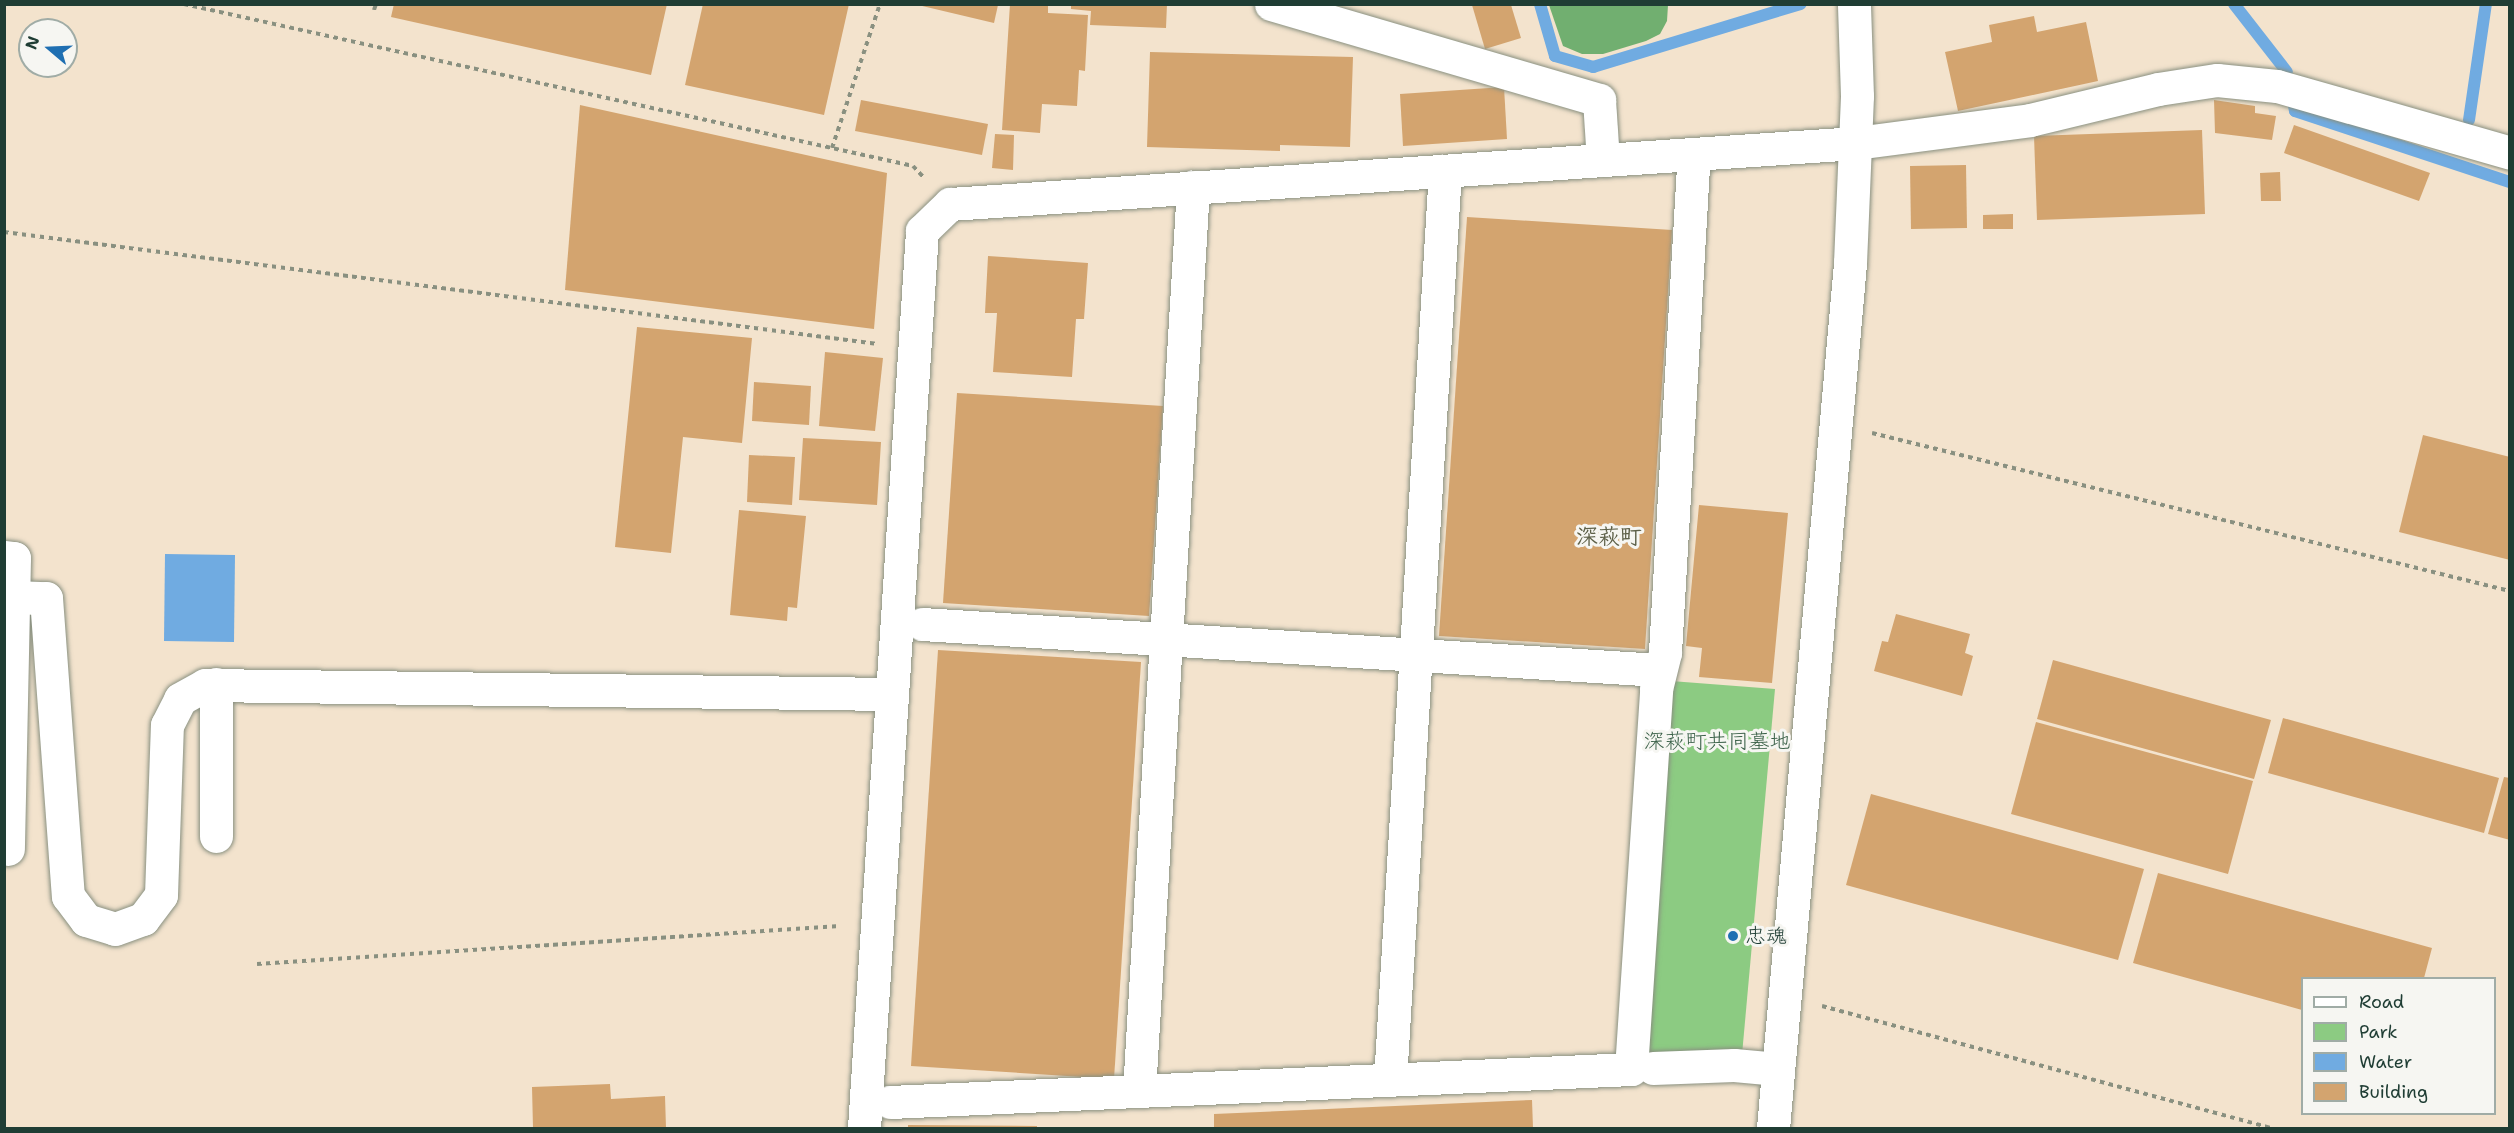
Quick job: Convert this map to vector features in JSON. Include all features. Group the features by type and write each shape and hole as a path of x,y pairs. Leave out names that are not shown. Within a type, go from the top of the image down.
{"street":[{"path":"1271,4 1599,99 1604,160"},
{"path":"1773,1128 1835,429 1856,143 1854,4"},
{"path":"864,1128 922,231 950,204 1856,143 2030,120 2158,89 2217,80 2277,86 2510,153"},
{"path":"890,1102 1631,1069 1660,670 1667,616 1694,154"},
{"path":"1390,1080 1445,171"},
{"path":"1139,1091 1193,187"},
{"path":"4,557 14,558 8,849"},
{"path":"13,597 46,598 67,889 75,909 99,927 115,929 136,923 154,908 160,895 167,725 180,699 192,690 216,684 892,693"},
{"path":"922,624 1660,670"},
{"path":"216,684 216,836"},
{"path":"1653,1068 1734,1065 1778,1069"}],"path":[{"path":"184,4 913,166 950,204"},
{"path":"374,10 376,4"},
{"path":"832,148 880,4"},
{"path":"4,232 915,346"},
{"path":"1835,429 1863,431 2510,591"},
{"path":"257,964 877,927"},
{"path":"1784,1000 1812,1003 2270,1128"}],"green space":[{"path":"1549,5 1668,5 1667,21 1660,34 1646,41 1603,54 1582,54 1563,46"},
{"name":"深萩町共同墓地","path":"1671,681 1775,689 1740,1077 1643,1081"}],"water":[{"path":"165,554 235,555 234,642 164,641"}],"building":[{"path":"394,4 667,4 651,75 391,17"},
{"path":"703,4 849,4 824,115 685,85"},
{"path":"1010,4 1048,5 1048,13 1088,15 1085,71 1079,70 1077,106 1042,104 1040,133 1002,130"},
{"path":"1071,4 1167,4 1166,28 1090,25 1091,11 1071,9"},
{"path":"918,5 998,5 994,23"},
{"path":"1472,5 1511,5 1521,38 1485,49"},
{"path":"2034,16 2037,32 2086,22 2098,81 1958,111 1945,52 1992,42 1989,25"},
{"path":"1150,52 1353,57 1350,147 1280,145 1280,151 1147,147"},
{"path":"1504,87 1507,139 1403,146 1400,94"},
{"path":"861,100 988,124 982,155 855,131"},
{"path":"2214,100 2255,106 2255,113 2276,116 2272,140 2215,133"},
{"path":"580,105 887,173 874,329 565,290"},
{"path":"2294,125 2430,173 2419,201 2284,153"},
{"path":"2202,130 2205,214 2037,220 2034,136"},
{"path":"995,134 1014,135 1013,170 992,168"},
{"path":"1966,165 1967,228 1911,229 1910,166"},
{"path":"2280,172 2281,201 2261,201 2260,173"},
{"path":"2013,214 2013,229 1983,229 1983,215"},
{"path":"1467,217 1672,230 1645,649 1439,636"},
{"path":"988,256 1088,263 1084,319 1076,319 1072,377 993,372 997,313 985,313"},
{"path":"637,327 752,338 742,443 683,437 671,553 615,547"},
{"path":"825,352 883,358 875,431 819,426"},
{"path":"754,382 811,386 809,425 752,421"},
{"path":"957,393 1163,406 1149,616 943,603"},
{"path":"2423,435 2510,457 2510,560 2399,532"},
{"path":"803,438 881,442 877,505 799,500"},
{"path":"749,455 795,457 792,505 747,502"},
{"path":"1699,505 1788,513 1772,683 1699,677 1702,648 1686,646"},
{"path":"739,510 806,516 797,608 788,607 787,621 730,615"},
{"path":"1896,614 1970,634 1965,653 1973,656 1962,696 1874,671 1882,641 1888,642"},
{"path":"938,650 1141,662 1114,1079 911,1066"},
{"path":"2053,660 2271,720 2254,779 2037,719"},
{"path":"2283,718 2499,778 2484,833 2268,773"},
{"path":"2036,722 2253,781 2228,874 2011,814"},
{"path":"2504,777 2510,778 2510,840 2488,834"},
{"path":"1871,794 2144,869 2118,960 1846,885"},
{"path":"2158,873 2432,948 2424,977 2301,977 2301,1010 2133,963"},
{"path":"610,1084 611,1099 665,1096 666,1128 533,1128 532,1087"},
{"path":"1532,1100 1533,1128 1214,1128 1214,1114"},
{"path":"908,1125 1037,1126 1037,1128 908,1128"}],"waterway":[{"path":"1540,4 1555,56 1593,67 1801,4"},
{"path":"2234,4 2287,72"},
{"path":"2469,120 2486,4"},
{"path":"2294,106 2295,111 2510,182"}],"place":[{"name":"忠魂","path":"1733,936"}],"district":[{"name":"深萩町","path":"1609,537"}]}
